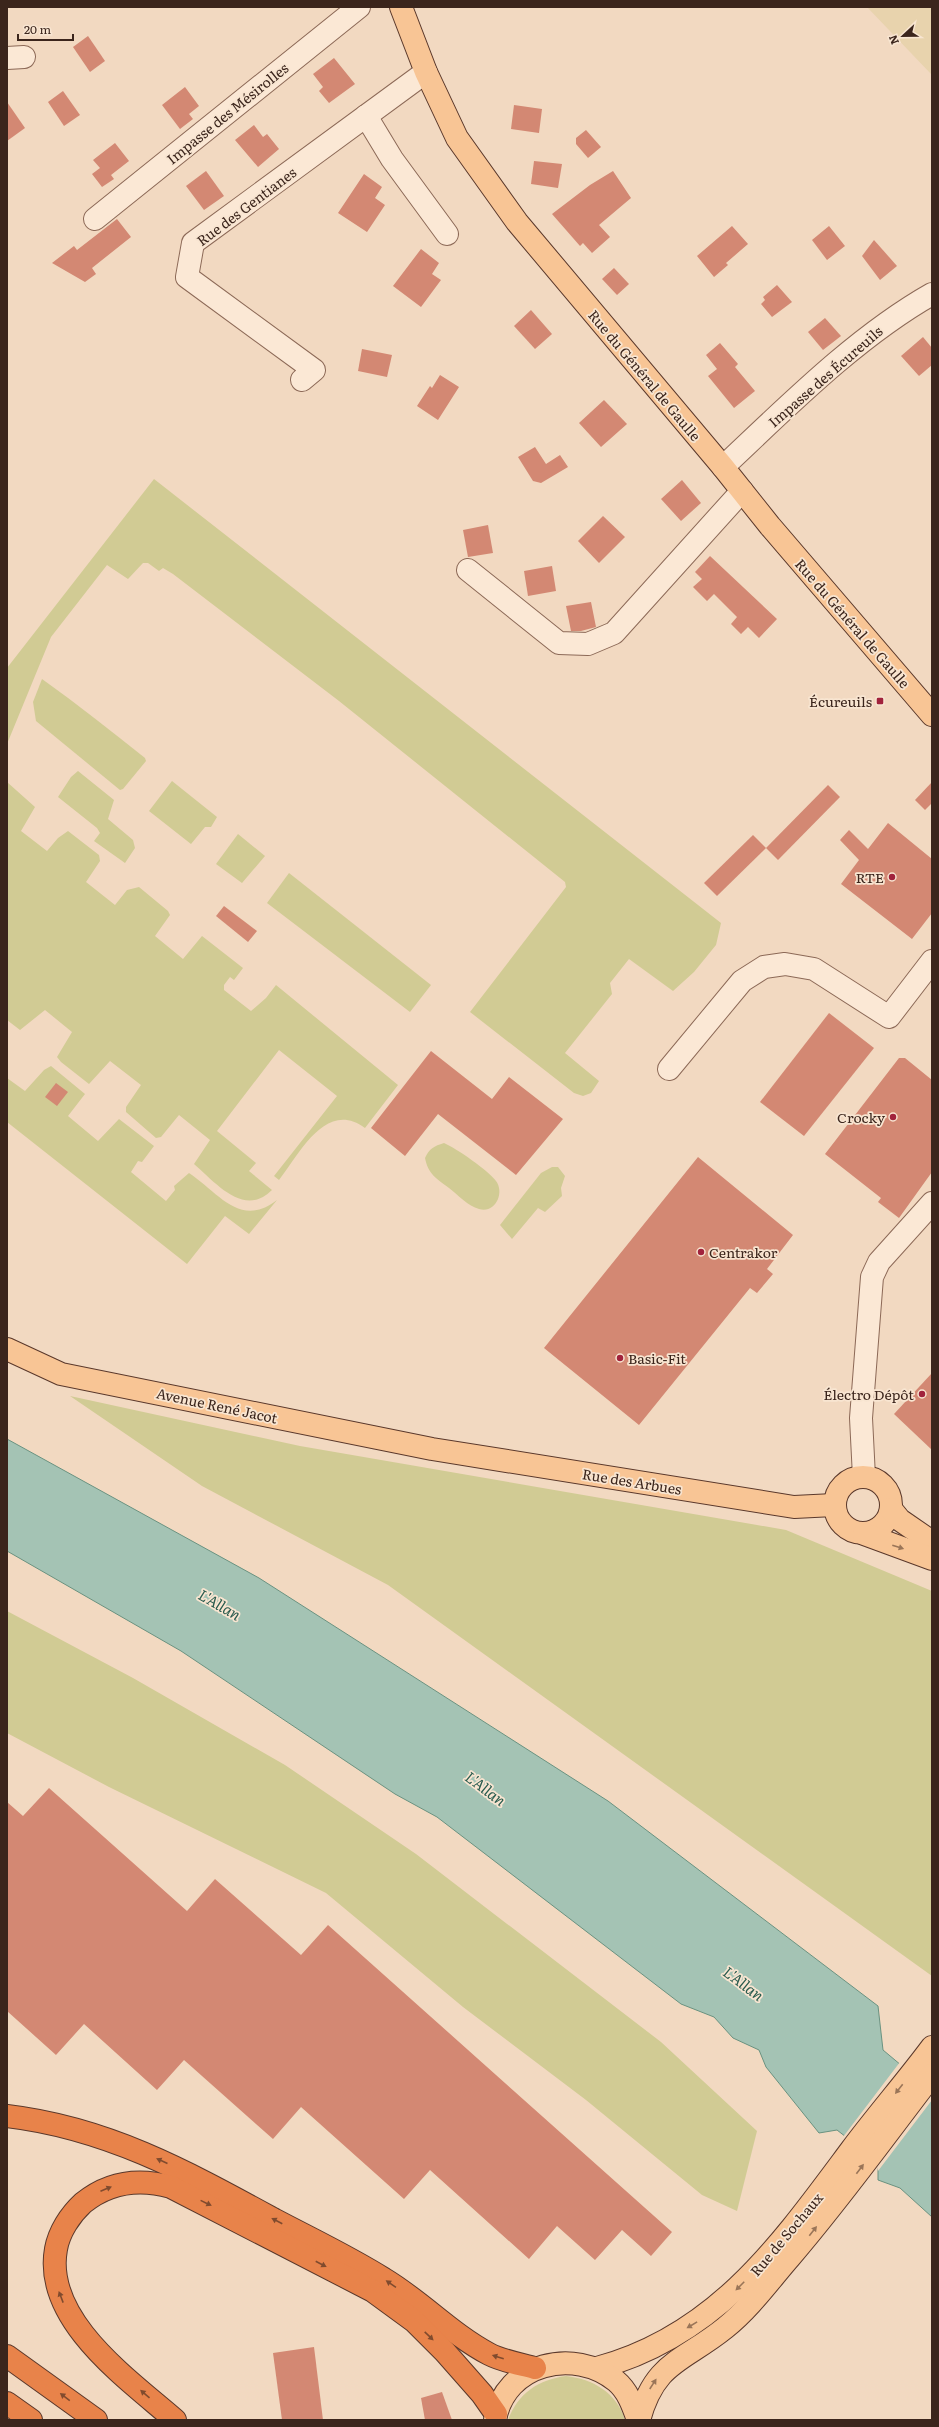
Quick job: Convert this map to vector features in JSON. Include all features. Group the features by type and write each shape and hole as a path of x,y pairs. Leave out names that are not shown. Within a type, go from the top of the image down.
{"highway":[{"path":"7,2116 39,2120 84,2130 124,2144 172,2166 384,2279 418,2302 466,2340 491,2355 535,2368"},
{"path":"175,2420 88,2340 67,2310 56,2282 54,2268 56,2245 60,2234 74,2213 92,2196 103,2190 129,2182 155,2182 171,2187 374,2291 414,2321 445,2352 482,2394 495,2417"},
{"path":"7,2356 96,2420"},
{"path":"7,2403 31,2420"}],"main road":[{"name":"Rue du Général de Gaulle","path":"401,7 426,72 457,138 517,222 932,715"},
{"name":"Avenue René Jacot","path":"7,1349 61,1374 432,1449"},
{"name":"Rue des Arbues","path":"432,1449 794,1506 834,1505"},
{"path":"864,1534 882,1527 888,1519 891,1509 888,1491 874,1479 864,1477 849,1480 843,1484 835,1497 834,1505 839,1522 854,1533 864,1534 932,1559"},
{"path":"891,1509 900,1520 932,1542"},
{"name":"Rue de Sochaux","path":"597,2368 618,2363 662,2342 696,2323 752,2303 782,2255 831,2194 929,2060"},
{"name":"Rue de Sochaux","path":"639,2420 645,2397 656,2379 684,2355 724,2329 730,2310"},
{"path":"495,2417 509,2390 518,2380 535,2368 556,2362 570,2362 597,2368 617,2382 631,2400 639,2420"}],"street":[{"name":"Impasse des Mésirolles","path":"95,219 359,7"},
{"name":"Rue des Gentianes","path":"302,380 314,370 187,277 193,243 426,72"},
{"path":"366,116 392,159 447,234"},
{"name":"Impasse des Écureuils","path":"723,466 801,395 891,319 932,294"},
{"path":"468,570 559,643 588,644 614,633 742,491"},
{"path":"669,1069 742,981 764,966 785,964 814,969 889,1017 932,961"},
{"path":"864,1477 861,1418 872,1277 879,1262 932,1203"}],"shaded area":[{"path":"867,7 932,7 932,75"},
{"path":"154,479 721,923 716,945 694,972 673,991 629,959 610,983 612,994 565,1053 599,1081 591,1093 583,1096 574,1093 470,1012 566,887 565,882 339,701 173,574 163,568 159,571 148,563 143,563 128,579 107,565 51,637 7,744 7,668"},
{"path":"42,679 145,758 146,761 123,789 120,790 36,721 33,702"},
{"path":"78,771 114,800 108,819 133,840 135,848 125,863 94,841 100,833 97,828 58,797 71,777"},
{"path":"172,781 217,817 211,827 205,827 191,844 149,811"},
{"path":"7,782 35,807 21,831 47,851 58,838 68,831 99,855 100,861 86,882 115,905 127,890 139,887 168,911 170,915 155,936 183,959 202,936 243,968 234,980 230,977 224,985 224,990 251,1011 266,998 276,985 398,1085 365,1128 351,1121 338,1120 326,1125 315,1133 305,1144 279,1180 274,1176 337,1096 279,1050 217,1131 256,1163 249,1171 272,1190 262,1198 251,1200 241,1199 231,1195 221,1188 194,1164 210,1140 179,1115 161,1137 156,1138 126,1112 126,1107 141,1085 110,1061 89,1084 61,1062 57,1057 72,1032 45,1010 20,1030 7,1020"},
{"path":"238,834 265,856 242,883 216,864"},
{"path":"289,873 431,985 410,1012 267,903"},
{"path":"51,1066 85,1094 68,1116 98,1141 119,1119 154,1146 142,1162 138,1161 131,1172 166,1201 175,1190 174,1186 189,1173 220,1198 241,1209 252,1211 264,1208 277,1200 249,1234 225,1216 187,1264 7,1122 7,1078 25,1091 44,1070"},
{"path":"444,1143 472,1160 496,1181 499,1186 499,1196 494,1206 485,1210 471,1205 437,1179 431,1172 426,1164 425,1158 432,1148"},
{"path":"552,1167 558,1167 565,1176 561,1188 562,1196 545,1212 538,1208 512,1239 500,1225 541,1173"},
{"path":"70,1396 300,1446 786,1530 932,1591 932,1976 388,1585 202,1486"},
{"path":"7,1611 133,1678 285,1765 416,1854 661,2042 757,2131 737,2211 702,2195 586,2100 463,2007 326,1893 109,1787 7,1733"},
{"path":"566,2376 585,2380 603,2389 616,2402 625,2420 508,2420 517,2402 530,2389 547,2381"}],"water":[{"name":"L'Allan","path":"7,1439 259,1578 608,1801 878,2006 883,2050 932,2091 932,2217 900,2188 878,2180 878,2162 837,2130 819,2133 766,2067 759,2050 733,2038 714,2017 681,2004 437,1817 395,1794 181,1651 7,1551"}],"pier":[{"path":"900,2062 932,2088 932,2100 878,2171 876,2163 843,2137"}],"building":[{"path":"88,36 105,61 90,72 73,47"},
{"path":"334,58 355,84 329,103 319,91 323,87 313,74"},
{"path":"185,87 199,106 189,114 193,119 180,129 162,105"},
{"path":"63,91 80,115 64,126 48,102"},
{"path":"7,102 25,128 7,141"},
{"path":"514,105 542,109 539,133 511,129"},
{"path":"254,125 263,137 267,134 279,149 258,167 235,140"},
{"path":"586,130 601,147 588,158 576,144 576,138"},
{"path":"115,143 129,161 111,175 114,179 102,187 92,174 100,168 93,160"},
{"path":"534,161 562,164 558,188 531,184"},
{"path":"206,171 224,196 204,210 186,186"},
{"path":"613,171 631,198 599,225 610,237 592,253 583,243 580,246 552,214 590,185"},
{"path":"364,174 382,187 375,198 385,205 367,232 338,213"},
{"path":"117,219 131,237 92,268 96,274 85,282 52,263 74,246 77,250"},
{"path":"732,226 748,244 726,263 728,265 714,277 697,256"},
{"path":"829,226 845,246 827,260 812,240"},
{"path":"874,240 897,266 880,280 862,256"},
{"path":"421,249 439,263 432,274 441,280 421,307 393,286"},
{"path":"614,268 629,284 617,295 602,279"},
{"path":"777,285 792,302 772,317 761,304 765,300 763,297"},
{"path":"531,310 552,334 535,349 514,326"},
{"path":"825,318 841,336 823,350 808,332"},
{"path":"923,337 932,348 932,365 919,376 901,356"},
{"path":"720,343 738,364 735,367 755,391 734,408 708,376 717,369 706,355"},
{"path":"362,349 392,355 387,377 358,371"},
{"path":"440,375 459,387 438,420 417,406 430,386 432,388"},
{"path":"604,400 627,424 601,447 579,423"},
{"path":"535,447 546,464 560,455 568,467 541,483 533,481 518,457"},
{"path":"682,480 701,503 681,521 661,499"},
{"path":"603,516 625,537 599,563 578,541"},
{"path":"488,525 493,553 468,557 463,530"},
{"path":"710,556 777,619 759,638 748,627 741,634 731,624 737,617 714,594 707,601 693,587 702,579 695,572"},
{"path":"552,566 556,591 528,596 524,571"},
{"path":"591,602 596,627 581,631 571,631 566,606"},
{"path":"932,782 932,803 925,810 915,800"},
{"path":"828,785 840,797 778,860 766,848"},
{"path":"888,823 932,859 932,913 912,939 841,884 859,860 840,840 849,830 868,849"},
{"path":"753,835 766,848 717,896 704,883"},
{"path":"224,906 257,931 248,942 216,916"},
{"path":"829,1013 874,1048 804,1136 760,1102"},
{"path":"431,1051 492,1099 509,1077 563,1119 516,1175 438,1114 405,1156 371,1128"},
{"name":"Crocky","path":"899,1058 905,1058 932,1080 932,1172 899,1218 878,1202 881,1198 825,1154"},
{"path":"56,1083 68,1092 57,1106 45,1097"},
{"name":"Centrakor","path":"698,1157 793,1235 767,1269 773,1274 757,1293 750,1288 639,1425 544,1348"},
{"name":"Électro Dépôt","path":"932,1373 932,1450 894,1414"},
{"path":"49,1788 187,1911 215,1879 301,1955 328,1925 672,2232 651,2256 622,2230 595,2260 557,2226 529,2259 430,2170 404,2199 301,2107 273,2139 184,2060 157,2090 84,2024 56,2055 7,2011 7,1802 23,1816"},
{"path":"314,2347 323,2420 282,2420 273,2353"},
{"path":"442,2392 452,2420 425,2420 421,2398"}],"place":[{"name":"Écureuils","path":"880,701"},
{"name":"RTE","path":"892,877"},
{"name":"Crocky","path":"893,1117"},
{"name":"Centrakor","path":"701,1252"},
{"name":"Basic-Fit","path":"620,1358"},
{"name":"Électro Dépôt","path":"922,1394"}]}
